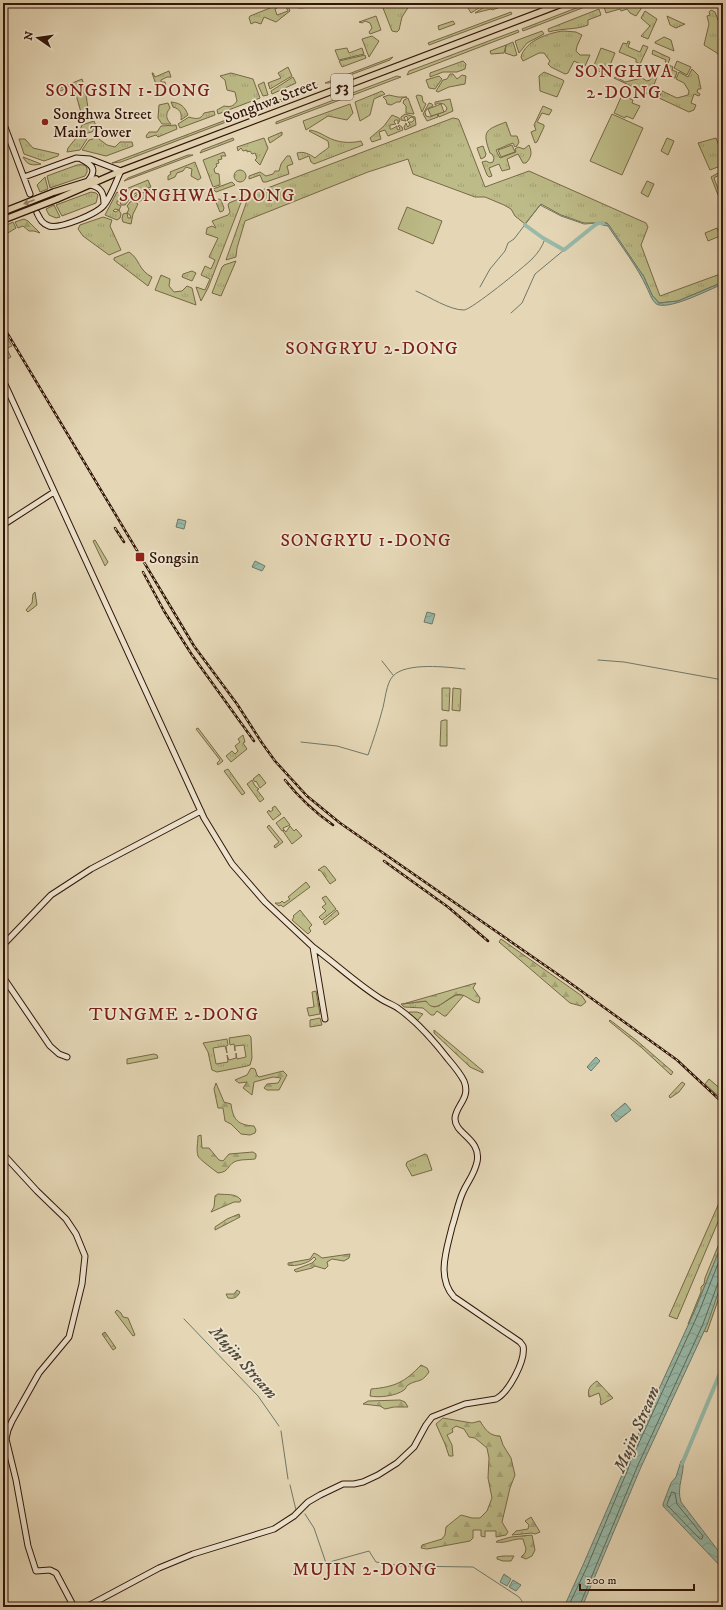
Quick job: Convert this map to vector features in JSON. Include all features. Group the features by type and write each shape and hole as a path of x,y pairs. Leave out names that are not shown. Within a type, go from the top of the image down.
{"main road":[{"name":"Songhwa Street","path":"3,212 54,192 89,183 564,3"},
{"name":"Songhwa Street","path":"3,220 58,200 89,183"}],"street":[{"path":"3,122 30,194"},
{"path":"76,158 91,166 93,170 89,183 101,190 104,199 103,205"},
{"path":"24,178 76,158 90,159 121,171 103,205 96,212 64,224 54,226 48,226 42,222 37,212"},
{"path":"3,380 201,811 232,864 272,910 313,947 381,999 400,1010 428,1033 464,1081 465,1094 455,1120 457,1126 475,1146 478,1160 474,1175 463,1192 455,1216 444,1258 445,1278 447,1286 454,1297 520,1342 523,1346 523,1357 516,1373 501,1396 496,1399 460,1406 432,1417 414,1447 397,1463 378,1475 357,1484 343,1484 308,1502 294,1516 274,1529 193,1554 159,1568 86,1607"},
{"path":"3,525 54,492"},
{"path":"3,945 51,895 91,870 201,811"},
{"path":"313,947 325,1020"},
{"path":"3,977 50,1046 59,1054 67,1057"},
{"path":"3,1154 37,1192 66,1220 76,1234 85,1256 82,1284 69,1337 38,1373 12,1421 6,1439 16,1480 28,1546 36,1571 50,1570 56,1574 74,1607"}],"green space":[{"path":"284,3 287,3 290,11 276,22 264,17 261,24 255,22 251,24 249,18 250,16 275,6 277,8 275,9 277,15 288,11"},
{"path":"295,3 315,3 313,7 300,8 296,7"},
{"path":"394,3 411,3 402,17 399,30 397,32 392,31 383,8"},
{"path":"467,3 479,3 479,5 482,6 471,13 468,8 470,6"},
{"path":"492,3 505,3 506,5 492,10 475,13 484,7 492,7"},
{"path":"589,3 595,3 523,31 522,29"},
{"path":"616,3 645,3 636,16 630,13 627,9 621,11 620,9 606,13 604,7"},
{"path":"599,9 601,15 588,20 588,25 579,28 549,32 548,29"},
{"path":"711,10 715,12 723,33 723,62 717,53 704,45 709,24 707,16 710,15 709,12"},
{"path":"645,11 657,19 648,39 641,36 650,26 641,18"},
{"path":"511,12 512,14 429,45 428,43"},
{"path":"376,16 381,30 370,34 369,32 372,28 370,23 365,21 362,23 359,22"},
{"path":"667,16 685,24 676,28 670,25"},
{"path":"453,21 455,24 439,30 438,26"},
{"path":"518,30 519,32 407,75 409,71"},
{"path":"542,31 544,34 527,43 519,53 515,41"},
{"path":"563,31 576,32 582,35 576,51 580,55 590,55 585,66 574,61 568,73 565,74 548,64 550,61 544,53 539,53 523,61 521,57 523,51 532,42 544,36"},
{"path":"372,36 379,41 369,57 362,39"},
{"path":"664,37 671,40 674,51 655,43"},
{"path":"628,41 630,42 628,47 640,52 643,45 648,47 640,64 636,62 636,59 619,52 623,43 627,44"},
{"path":"513,42 517,55 514,56 505,53 506,45"},
{"path":"506,45 504,53 491,54 490,51"},
{"path":"347,48 349,53 362,48 364,54 339,60 335,50"},
{"path":"601,48 615,53 606,75 593,68"},
{"path":"653,50 670,58 668,64 665,62 666,60 652,54"},
{"path":"365,55 366,58 342,67 339,61"},
{"path":"393,57 390,60 329,83 325,83"},
{"path":"463,61 466,64 465,69 457,72 443,72 430,77 430,73"},
{"path":"677,61 691,67 687,75 674,68"},
{"path":"669,65 673,67 672,70 677,72 675,78 664,75"},
{"path":"288,67 292,76 270,89 268,83 281,78 278,73"},
{"path":"692,69 698,75 701,89 698,89 697,92 700,94 699,96 694,94 691,103 696,105 694,110 689,112 659,98 662,91 677,98 688,95 689,91 684,83 676,79 679,72 688,77"},
{"path":"169,71 171,77 161,80 161,82 165,82 166,85 157,87 152,73 155,77"},
{"path":"544,72 564,81 557,97 540,91 539,76"},
{"path":"231,73 253,79 260,98 218,114 217,110 224,106 233,105 237,101 235,92 227,90 225,80 220,76"},
{"path":"450,74 453,74 457,79 462,75 466,76 465,84 449,87 438,92 436,91 443,80 447,79"},
{"path":"397,76 401,77 276,124 276,122"},
{"path":"439,76 442,79 435,89 429,88 426,80"},
{"path":"652,76 657,77 650,95 614,78 616,77 625,82 642,78 647,81 650,80"},
{"path":"293,77 296,83 272,94 271,91"},
{"path":"82,79 90,116 85,117 82,116 73,84 61,91 58,89"},
{"path":"264,82 268,95 263,96 258,85"},
{"path":"318,85 316,88 270,106 269,104"},
{"path":"382,91 385,94 374,99 370,115 360,121 355,102"},
{"path":"389,95 407,97 402,98 400,102 391,105 387,104 383,97"},
{"path":"622,95 633,100 632,103 640,106 633,119 626,116 625,118 614,113"},
{"path":"416,96 422,96 423,102 426,104 422,112"},
{"path":"408,98 414,114 406,113 406,106 403,103 404,100"},
{"path":"450,99 453,111 439,117 438,114 446,111 447,108 444,104 438,103 435,105 435,102"},
{"path":"171,102 182,106 188,115 181,120 180,112 173,107"},
{"path":"168,103 170,108 167,112 167,116 171,124 162,124 158,118 159,105"},
{"path":"429,103 433,106 427,109 425,112 426,116 430,117 437,114 438,117 427,121 423,114"},
{"path":"350,104 353,113 347,120 328,116 306,130 303,121"},
{"path":"441,104 444,112 431,116 428,109"},
{"path":"543,106 552,110 549,115 542,113 537,122 544,125 544,127 537,142 535,143 531,132 536,130 534,125"},
{"path":"214,111 215,115 180,128 178,124 189,117 198,118 204,113"},
{"path":"405,114 415,117 416,125 405,130 404,127 406,123 408,127 410,124 408,122 412,122 414,118 411,117 407,121 408,118 406,116 404,118 406,121 401,120 401,117"},
{"path":"612,114 643,128 622,175 590,161"},
{"path":"392,115 400,120 398,124 398,120 395,120 394,122 396,124 390,125 390,129 397,126 397,129 399,130 399,125 403,130 388,136 385,130 379,132 381,139 372,142 370,138 384,126"},
{"path":"234,117 234,119 121,162 112,163"},
{"path":"453,118 459,120 485,187 529,171 646,223 648,227 641,245 660,296 723,273 723,282 678,301 659,303 652,295 644,277 607,223 584,223 561,215 541,204 525,224 515,216 511,209 504,205 485,197 475,197 413,174 408,159 368,172 245,221 237,248 236,257 226,260 249,195"},
{"path":"94,121 96,126 92,132 78,135 82,125"},
{"path":"506,122 511,136 517,136 519,142 515,147 513,143 496,150 500,158 516,152 515,149 518,147 524,149 529,145 531,152 530,157 526,163 523,163 518,154 507,159 510,169 502,171 499,164 489,168 492,176 489,177 482,162 493,162 494,158 490,153 486,140 487,132"},
{"path":"176,125 177,129 158,137 156,135 147,138 146,136 149,132 157,132 161,126"},
{"path":"310,130 337,141 361,141 363,145 314,164 311,162 309,156 299,160 297,153 306,153 315,158 329,147 328,141 309,131"},
{"path":"282,132 282,135 270,143 268,138"},
{"path":"86,135 87,139 80,150 67,152 68,148 77,137"},
{"path":"95,136 107,145 115,147 120,142 132,142 133,146 106,156 82,150 89,140 93,139"},
{"path":"233,138 234,140 200,153 202,150"},
{"path":"264,138 268,148 260,165 255,160 257,158 255,153 252,154 250,151 247,152 247,150 243,151 241,148 238,151 237,147"},
{"path":"667,138 674,141 668,155 661,151"},
{"path":"716,138 723,156 723,165 710,170 698,143"},
{"path":"19,139 25,139 33,148 59,154 58,156 44,161 24,154"},
{"path":"512,145 515,152 501,157 498,150"},
{"path":"483,146 486,154 485,157 481,159 477,148"},
{"path":"224,152 226,156 221,156 222,159 218,160 219,163 216,164 217,166 214,169 215,173 219,174 220,185 213,187 203,160"},
{"path":"188,155 193,155 124,181 128,178"},
{"path":"287,156 290,156 293,164 287,166 289,174 266,182 263,182 260,175 249,179 249,176 260,172 266,176 273,174 275,171 279,171 281,164"},
{"path":"23,157 41,164 30,164 26,162"},
{"path":"195,162 201,178 198,180 191,176 192,169 186,167 183,171 177,173 175,177 168,180 168,176 171,174 170,172"},
{"path":"77,165 86,166 87,172 85,176 50,188 47,176"},
{"path":"238,170 242,170 246,176 242,182 238,182 234,178 234,174"},
{"path":"718,173 719,175 714,178 718,189 723,187 723,194 718,195 711,177"},
{"path":"45,177 48,189 40,192 37,185"},
{"path":"148,180 151,187 132,195 129,196 121,191"},
{"path":"647,181 654,184 648,197 641,193"},
{"path":"232,182 235,185 216,192 213,189"},
{"path":"151,189 152,192 139,202 134,199 136,195"},
{"path":"91,192 98,195 96,203 62,216 56,205"},
{"path":"117,192 129,200 125,205 121,205 120,201 117,201 117,204 121,206 119,210 121,214 120,218 117,220 105,215"},
{"path":"241,198 242,200 208,288 201,301 196,287 205,290 210,279 201,275 205,266 211,269 215,260 209,257 218,238 206,234 207,228 212,226 216,228 212,221 228,215 230,212 228,205 229,203"},
{"path":"215,200 221,200 224,208 223,211 220,212"},
{"path":"133,201 138,204 133,214 131,224 123,222 123,214 127,213 129,209 127,206 130,202","holes":["127,213 130,215 131,218 128,218"]},
{"path":"54,205 60,217 56,218 49,215 46,209"},
{"path":"407,207 442,221 433,244 398,229"},
{"path":"103,217 112,220 110,226 121,250 109,255 83,236 78,229 80,225"},
{"path":"24,219 40,233 29,231 23,226 18,228 15,222"},
{"path":"13,222 16,228 3,236 3,227"},
{"path":"717,228 720,236 708,241 705,233"},
{"path":"129,252 133,255 141,268 152,277 148,286 114,260 114,258"},
{"path":"236,261 221,296 212,293 222,267"},
{"path":"192,271 196,273 192,281 182,277 183,274"},
{"path":"161,275 170,279 169,286 174,292 182,291 187,286 192,288 196,305 155,290"},
{"path":"3,331 12,346 7,348 3,341"},
{"path":"3,342 11,357 3,361"},
{"path":"95,540 108,562 105,566 93,541"},
{"path":"35,592 37,605 28,612 26,610 32,603 33,594"},
{"path":"442,688 450,688 449,711 442,710"},
{"path":"453,688 461,689 460,711 452,710"},
{"path":"447,720 447,746 440,746 441,721"},
{"path":"198,728 223,761 218,765 217,763 220,760 196,729"},
{"path":"243,735 245,742 243,743 247,749 231,762 226,756 232,751 235,754 238,751 235,746 240,742 238,739"},
{"path":"228,769 245,793 242,795 224,771"},
{"path":"259,774 266,783 260,788 253,779"},
{"path":"252,780 264,799 260,802 247,784"},
{"path":"275,806 281,814 273,820 267,812 269,810 270,812 273,810 272,808"},
{"path":"284,817 290,825 283,828 284,830 282,831 276,823"},
{"path":"269,825 283,842 275,848 274,846 279,842 267,827"},
{"path":"290,826 294,831 296,829 302,836 292,844 283,831 284,830 286,832"},
{"path":"324,866 336,880 330,884 321,871 318,870"},
{"path":"306,882 310,887 283,907 275,903 280,903 282,901 284,903 290,899 288,897"},
{"path":"326,896 336,909 322,920 319,917 326,911 322,907 326,904 322,898"},
{"path":"300,910 312,925 309,928 311,931 308,934 292,920 294,917 293,916"},
{"path":"337,910 339,914 325,925 323,922"},
{"path":"501,939 582,996 586,1002 581,1006 570,1003 499,942"},
{"path":"476,983 473,988 480,998 479,1003 459,994 440,1005 433,1007 426,1001 403,1004"},
{"path":"316,991 320,1014 309,1016 307,1008 314,1007 312,992"},
{"path":"456,995 464,995 446,1016 437,1011 434,1015 431,1015 423,1008 404,1007 401,1004 426,1001 434,1007"},
{"path":"408,1013 423,1014 417,1021"},
{"path":"320,1018 322,1025 310,1027 310,1020"},
{"path":"610,1020 673,1072 671,1075 642,1048 609,1021"},
{"path":"434,1030 483,1071 483,1073 470,1067 434,1033"},
{"path":"249,1035 251,1037 252,1058 250,1065 217,1072 212,1070 208,1052 203,1043 227,1039 227,1053 225,1046 213,1048 216,1064 228,1062 227,1055 229,1060 236,1058 236,1053 237,1059 246,1057 244,1045 235,1046 235,1051 234,1044 230,1045 229,1038"},
{"path":"154,1054 157,1055 158,1058 127,1064 127,1059"},
{"path":"251,1068 255,1069 259,1077 283,1071 287,1075 279,1090 267,1090 264,1088 267,1084 278,1083 281,1078 273,1077 254,1082 252,1095 243,1088 247,1082 239,1083 235,1080 247,1075"},
{"path":"709,1079 723,1091 723,1100 705,1084"},
{"path":"682,1082 685,1084 679,1092 670,1098 669,1096"},
{"path":"216,1083 224,1102 231,1104 233,1114 237,1121 254,1126 256,1130 255,1133 250,1135 241,1134 231,1124 225,1121 223,1108 218,1108 214,1089"},
{"path":"201,1135 202,1148 209,1148 219,1160 223,1161 229,1154 253,1152 256,1154 256,1157 255,1159 236,1161 226,1170 218,1173 198,1156 198,1136"},
{"path":"425,1154 427,1155 432,1170 412,1176 406,1165 407,1162"},
{"path":"218,1194 234,1195 241,1200 240,1202 234,1202 211,1212 214,1207 215,1196"},
{"path":"723,1194 723,1210 677,1319 669,1316"},
{"path":"239,1214 240,1217 215,1230 215,1227 227,1219"},
{"path":"723,1234 723,1241 689,1325 688,1324 701,1292 701,1287 704,1284"},
{"path":"314,1253 322,1258 350,1254 349,1258 344,1261 332,1259 327,1262 328,1266 325,1269 315,1266 296,1272 294,1270 312,1263 316,1259 314,1257 302,1264 288,1265 288,1263 310,1259"},
{"path":"723,1279 723,1286 707,1332 704,1331"},
{"path":"237,1290 240,1292 236,1297 228,1298 226,1294 234,1294"},
{"path":"117,1310 123,1317 128,1318 135,1335 133,1336 115,1312"},
{"path":"105,1332 116,1348 113,1350 102,1334"},
{"path":"421,1365 427,1368 429,1372 421,1380 407,1385 405,1390 397,1394 383,1397 370,1396 371,1389 387,1387 399,1383 410,1376"},
{"path":"597,1381 613,1398 601,1405 599,1393 589,1397 588,1394 590,1388"},
{"path":"400,1400 405,1402 408,1407 394,1407 385,1409 380,1406 363,1404 368,1401"},
{"path":"443,1418 472,1423 480,1421 490,1433 500,1436 503,1445 511,1458 515,1475 510,1488 502,1522 508,1532 506,1535 496,1537 496,1531 485,1531 485,1537 481,1536 481,1530 473,1530 473,1538 470,1541 427,1549 421,1548 422,1545 442,1539 445,1535 446,1527 461,1515 472,1518 480,1518 487,1511 492,1498 488,1478 489,1458 487,1448 475,1438 469,1437 464,1429 456,1426 452,1429 453,1432 447,1435 452,1445 453,1456 449,1456 436,1424"},
{"path":"531,1517 540,1532 535,1534 512,1535 516,1531 528,1529 529,1525 525,1521"},
{"path":"532,1535 535,1550 532,1556 526,1559 521,1557 525,1553 526,1549 523,1539 496,1542 511,1537"},
{"path":"514,1556 511,1561 497,1559 497,1557"}],"water":[{"path":"598,222 609,225 644,277 652,295 659,303 678,301 723,282 723,284 673,304 659,305 655,303 634,264 608,226 598,224"},
{"path":"178,519 186,521 184,529 176,527"},
{"path":"255,561 265,566 262,571 252,567"},
{"path":"427,612 435,614 432,624 424,622"},
{"path":"596,1057 600,1061 591,1071 587,1067"},
{"path":"625,1103 631,1110 616,1122 611,1115"},
{"name":"Mujin Stream","path":"723,1241 723,1279 707,1325 641,1467 582,1607 564,1607 625,1468 627,1459 695,1310"},
{"path":"683,1459 683,1470 679,1491 681,1502 723,1557 723,1569 663,1506 671,1483 676,1477"},
{"path":"504,1574 511,1579 507,1586 500,1582"},
{"path":"513,1580 521,1585 516,1591 509,1587"}],"waterway":[{"path":"480,287 490,269 505,251 508,243 514,239 540,205 561,216 584,224 598,223"},
{"path":"525,225 543,238 564,250 595,225 598,223 603,223"},
{"path":"416,291 452,308 464,310 469,308 509,279 532,259 543,245 545,239"},
{"path":"511,313 522,303 535,274 564,250"},
{"path":"598,660 624,662 723,680"},
{"path":"382,661 393,675"},
{"path":"301,742 337,746 368,755 383,707 387,688 393,676 407,669 427,666 465,669"},
{"name":"Mujin Stream","path":"184,1319 258,1396 279,1426"},
{"path":"682,1464 723,1366"},
{"name":"Mujin Stream","path":"281,1431 288,1479"},
{"name":"Mujin Stream","path":"290,1485 296,1510"},
{"name":"Mujin Stream","path":"305,1514 314,1528 326,1563 369,1551 376,1562 395,1565"},
{"name":"Mujin Stream","path":"401,1566 473,1567 519,1597 522,1601 522,1607"}],"railway":[{"path":"3,326 194,646 237,704 275,761 307,796 340,823 566,980 677,1060 723,1103"},
{"path":"115,528 124,542"},
{"path":"143,572 164,611 192,655 254,741"},
{"path":"285,780 307,804 333,825"},
{"path":"384,861 448,907 488,941"}],"place":[{"name":"Songhwa Street Main Tower","path":"45,122"},
{"name":"Songsin","path":"140,557"}],"district":[{"name":"SONGHWA 2-DONG","path":"624,81"},
{"name":"SONGSIN 1-DONG","path":"128,90"},
{"name":"SONGHWA 1-DONG","path":"207,195"},
{"name":"SONGRYU 2-DONG","path":"372,348"},
{"name":"SONGRYU 1-DONG","path":"366,540"},
{"name":"TUNGME 2-DONG","path":"174,1014"},
{"name":"MUJIN 2-DONG","path":"365,1569"}]}
